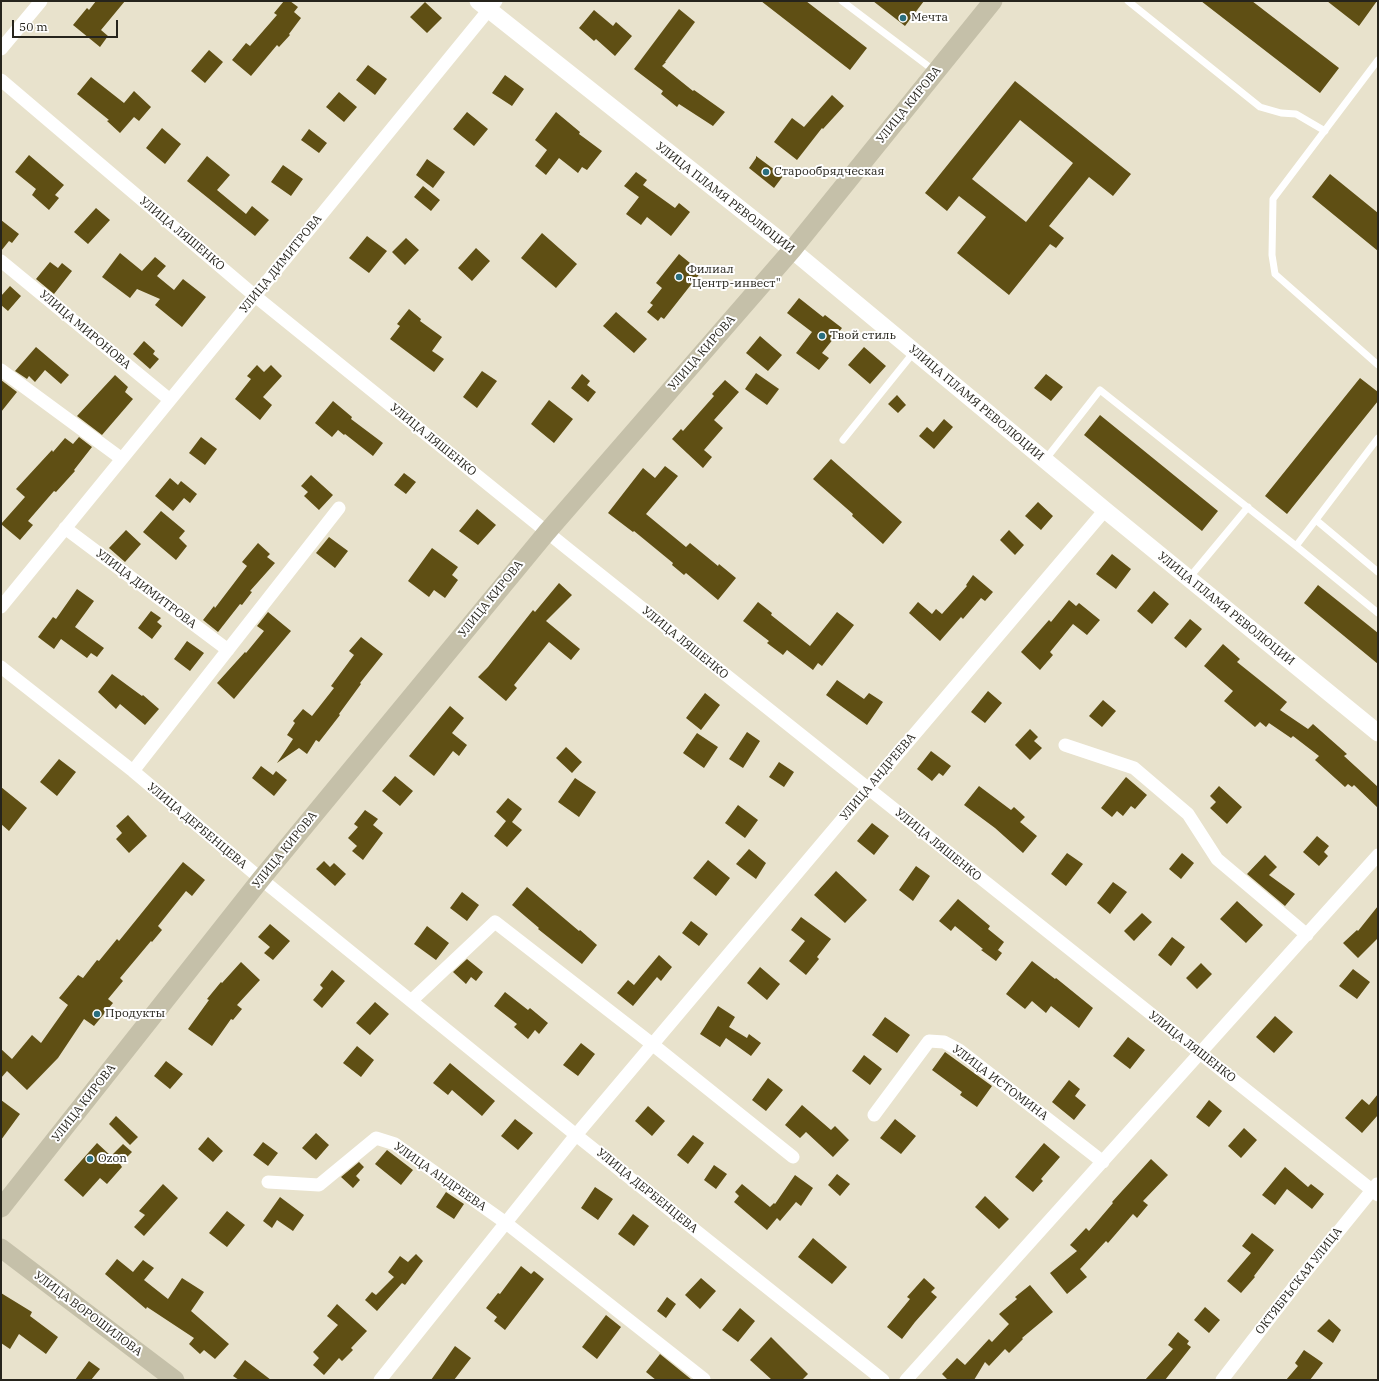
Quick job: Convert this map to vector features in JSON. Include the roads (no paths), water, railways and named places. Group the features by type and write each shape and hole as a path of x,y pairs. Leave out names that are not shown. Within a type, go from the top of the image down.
{"main road":[{"name":"УЛИЦА КИРОВА","path":"1,1208 261,879 547,532 792,250 993,1"},
{"name":"УЛИЦА ВОРОШИЛОВА","path":"1,1248 175,1380"}],"street":[{"path":"1,50 41,1"},
{"name":"УЛИЦА ПЛАМЯ РЕВОЛЮЦИИ","path":"488,4 792,250 1105,510 1378,733"},
{"name":"УЛИЦА ДИМИТРОВА","path":"1,607 255,296 488,4"},
{"name":"УЛИЦА ЛЯШЕНКО","path":"1,80 255,296 547,532 1200,1054 1376,1190"},
{"name":"УЛИЦА МИРОНОВА","path":"1,261 170,400"},
{"path":"1,370 122,459"},
{"path":"133,771 339,508"},
{"name":"УЛИЦА АНДРЕЕВА","path":"380,1380 576,1135 1105,510"},
{"name":"УЛИЦА ДИМИТРОВА","path":"65,528 228,650"},
{"name":"УЛИЦА ДЕРБЕНЦЕВА","path":"1,667 133,771 261,879 576,1135 883,1380"},
{"path":"1065,745 1134,768 1188,814 1217,859 1307,935"},
{"path":"906,1380 1378,855"},
{"path":"411,1001 495,922 652,1044 793,1157"},
{"name":"УЛИЦА ИСТОМИНА","path":"874,1115 930,1041 944,1042 959,1050 1103,1162"},
{"name":"УЛИЦА АНДРЕЕВА","path":"268,1182 319,1185 376,1138 396,1144 506,1223 704,1379"},
{"name":"ОКТЯБРЬСКАЯ УЛИЦА","path":"1222,1380 1300,1278 1376,1190"}],"lane":[{"path":"842,1 936,72"},
{"path":"1128,1 1260,107 1281,113 1296,114 1325,131"},
{"path":"1378,60 1273,199 1272,254 1275,274 1378,365"},
{"path":"843,440 914,352"},
{"path":"1045,460 1100,390 1248,507 1378,613"},
{"path":"1296,546 1378,438"},
{"path":"1189,579 1248,507"},
{"path":"1316,520 1378,572"}],"place":[{"name":"Мечта","path":"903,18"},
{"name":"Старообрядческая","path":"766,172"},
{"name":"Филиал \"Центр-инвест\"","path":"679,277"},
{"name":"Твой стиль","path":"822,336"},
{"name":"Продукты","path":"97,1014"},
{"name":"Ozon","path":"90,1159"}]}
